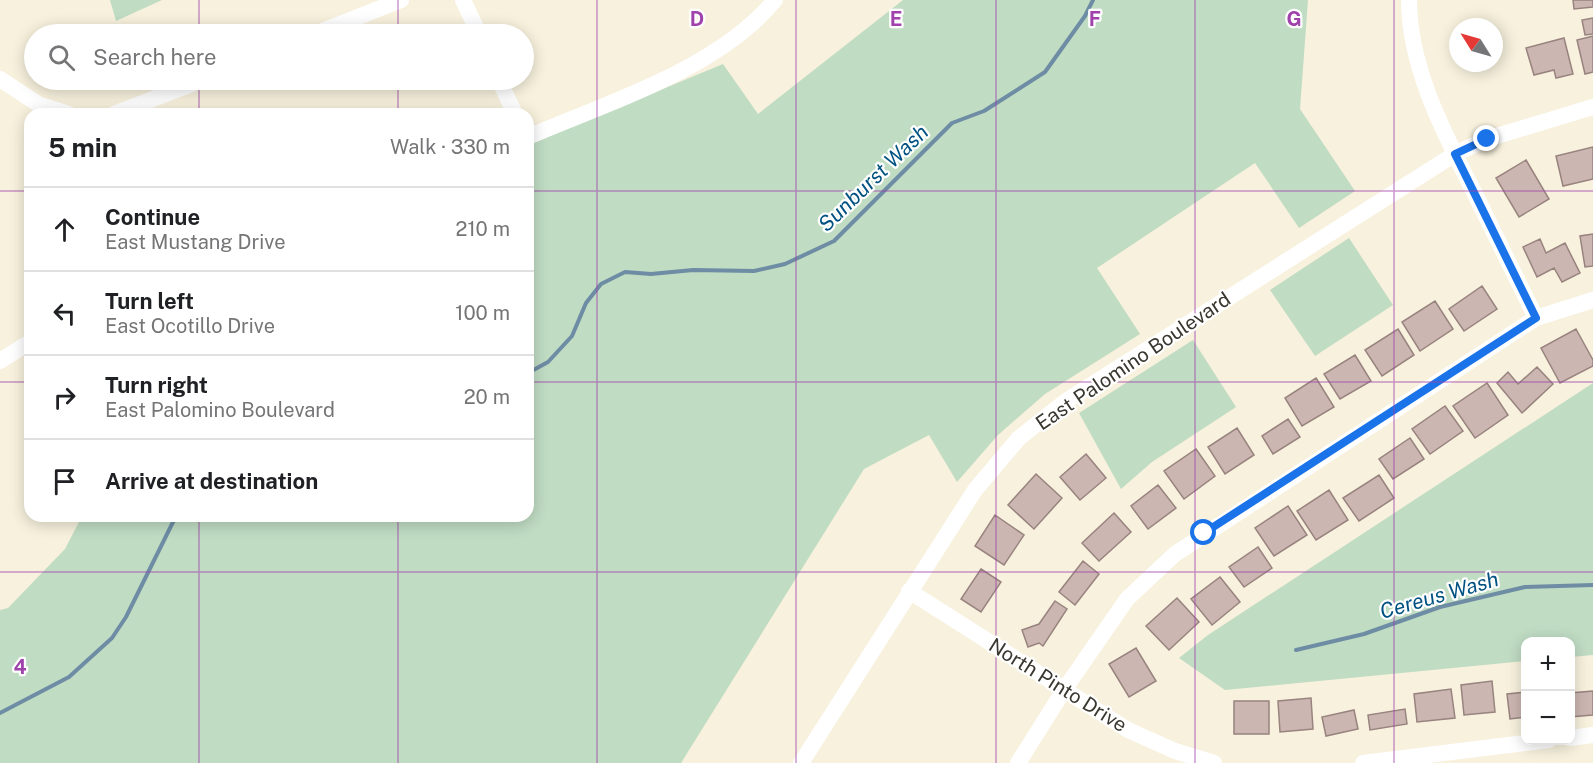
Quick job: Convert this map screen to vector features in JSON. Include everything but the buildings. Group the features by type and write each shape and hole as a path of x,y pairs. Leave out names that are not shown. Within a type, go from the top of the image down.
{"street":[{"path":"340,24 401,0"},
{"path":"463,0 474,24"},
{"path":"534,134 713,55 759,20 775,0"},
{"path":"1409,0 1409,18 1420,71 1455,154 1536,318"},
{"path":"0,79 38,104 50,108"},
{"path":"130,108 176,90"},
{"path":"504,90 512,108"},
{"name":"East Palomino Boulevard","path":"801,763 975,490 1019,438 1066,401 1455,154 1487,139 1593,107"},
{"path":"1018,763 1064,690 1127,599 1175,554 1536,318 1593,300"},
{"path":"0,361 24,346"},
{"name":"North Pinto Drive","path":"909,591 1128,730 1175,751 1214,763"},
{"path":"1575,737 1593,735"},
{"path":"1363,763 1521,744"}],"green space":[{"path":"110,0 162,0 116,21"},
{"path":"903,0 1308,0 1300,109 1355,191 1299,228 1255,163 1097,268 1140,334 1045,394 998,435 957,482 929,435 864,469 681,763 0,763 0,610 8,608 65,549 79,522 534,522 534,143 723,64 758,114"},
{"path":"1349,238 1393,305 1315,356 1270,290"},
{"path":"1193,340 1236,407 1152,462 1121,489 1079,413"},
{"path":"1593,383 1593,655 1575,657 1575,637 1521,637 1521,661 1225,690 1179,658 1208,635"}],"waterway":[{"name":"Sunburst Wash","path":"534,370 548,362 572,336 586,303 601,284 625,272 651,274 693,270 754,271 785,264 834,241 952,123 984,111 1045,72 1085,16 1093,0"},
{"name":"Sunburst Wash","path":"0,713 69,677 112,638 126,617 173,522"},
{"name":"Cereus Wash","path":"1296,650 1364,634 1440,607 1525,587 1593,585"}],"route":[{"path":"1204,533 1536,318 1455,154 1487,139"}]}
